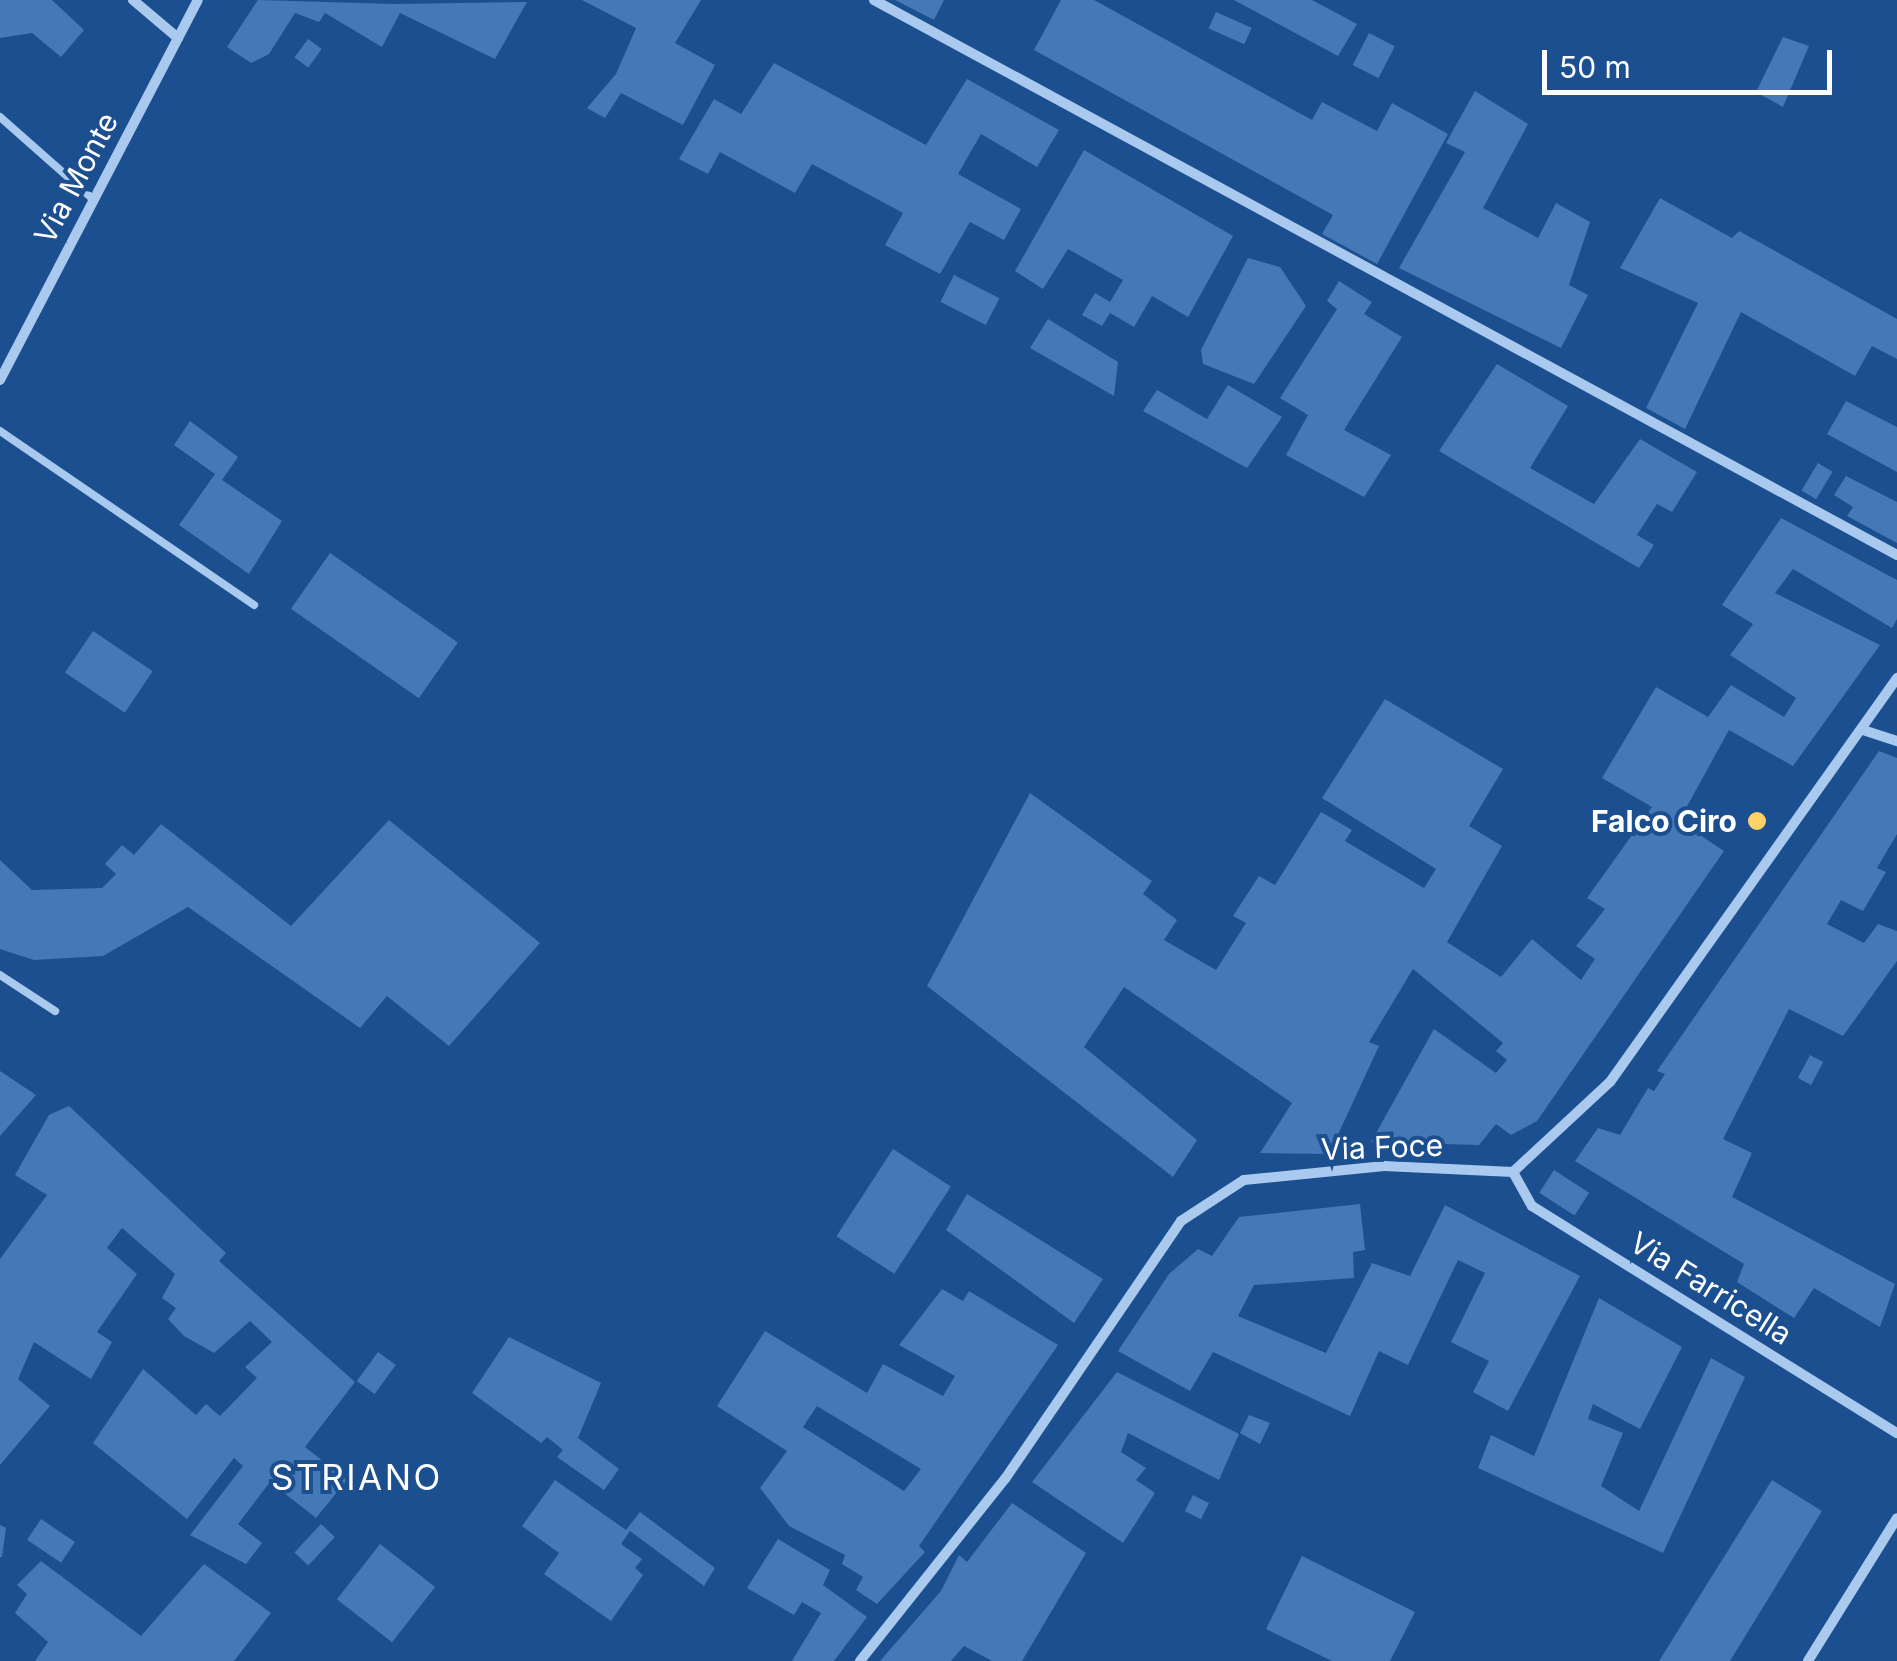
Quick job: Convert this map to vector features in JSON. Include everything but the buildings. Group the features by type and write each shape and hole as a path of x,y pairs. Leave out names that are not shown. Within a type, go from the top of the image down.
{"street":[{"path":"133,0 178,38"},
{"name":"Via Monte","path":"0,380 198,0"},
{"path":"874,0 1897,555"},
{"path":"1513,1172 1610,1082 1864,730 1897,678"},
{"path":"1864,730 1897,741"},
{"name":"Via Foce","path":"860,1661 1005,1478 1182,1221 1244,1180 1384,1166 1513,1172"},
{"name":"Via Farricella","path":"1513,1172 1532,1206 1897,1433"},
{"path":"1808,1661 1897,1518"}],"lane":[{"path":"0,117 94,200"},
{"path":"0,431 254,605"},
{"path":"0,975 55,1011"}],"place":[{"name":"Falco Ciro","path":"1757,821"}],"district":[{"name":"STRIANO","path":"357,1477"}]}
